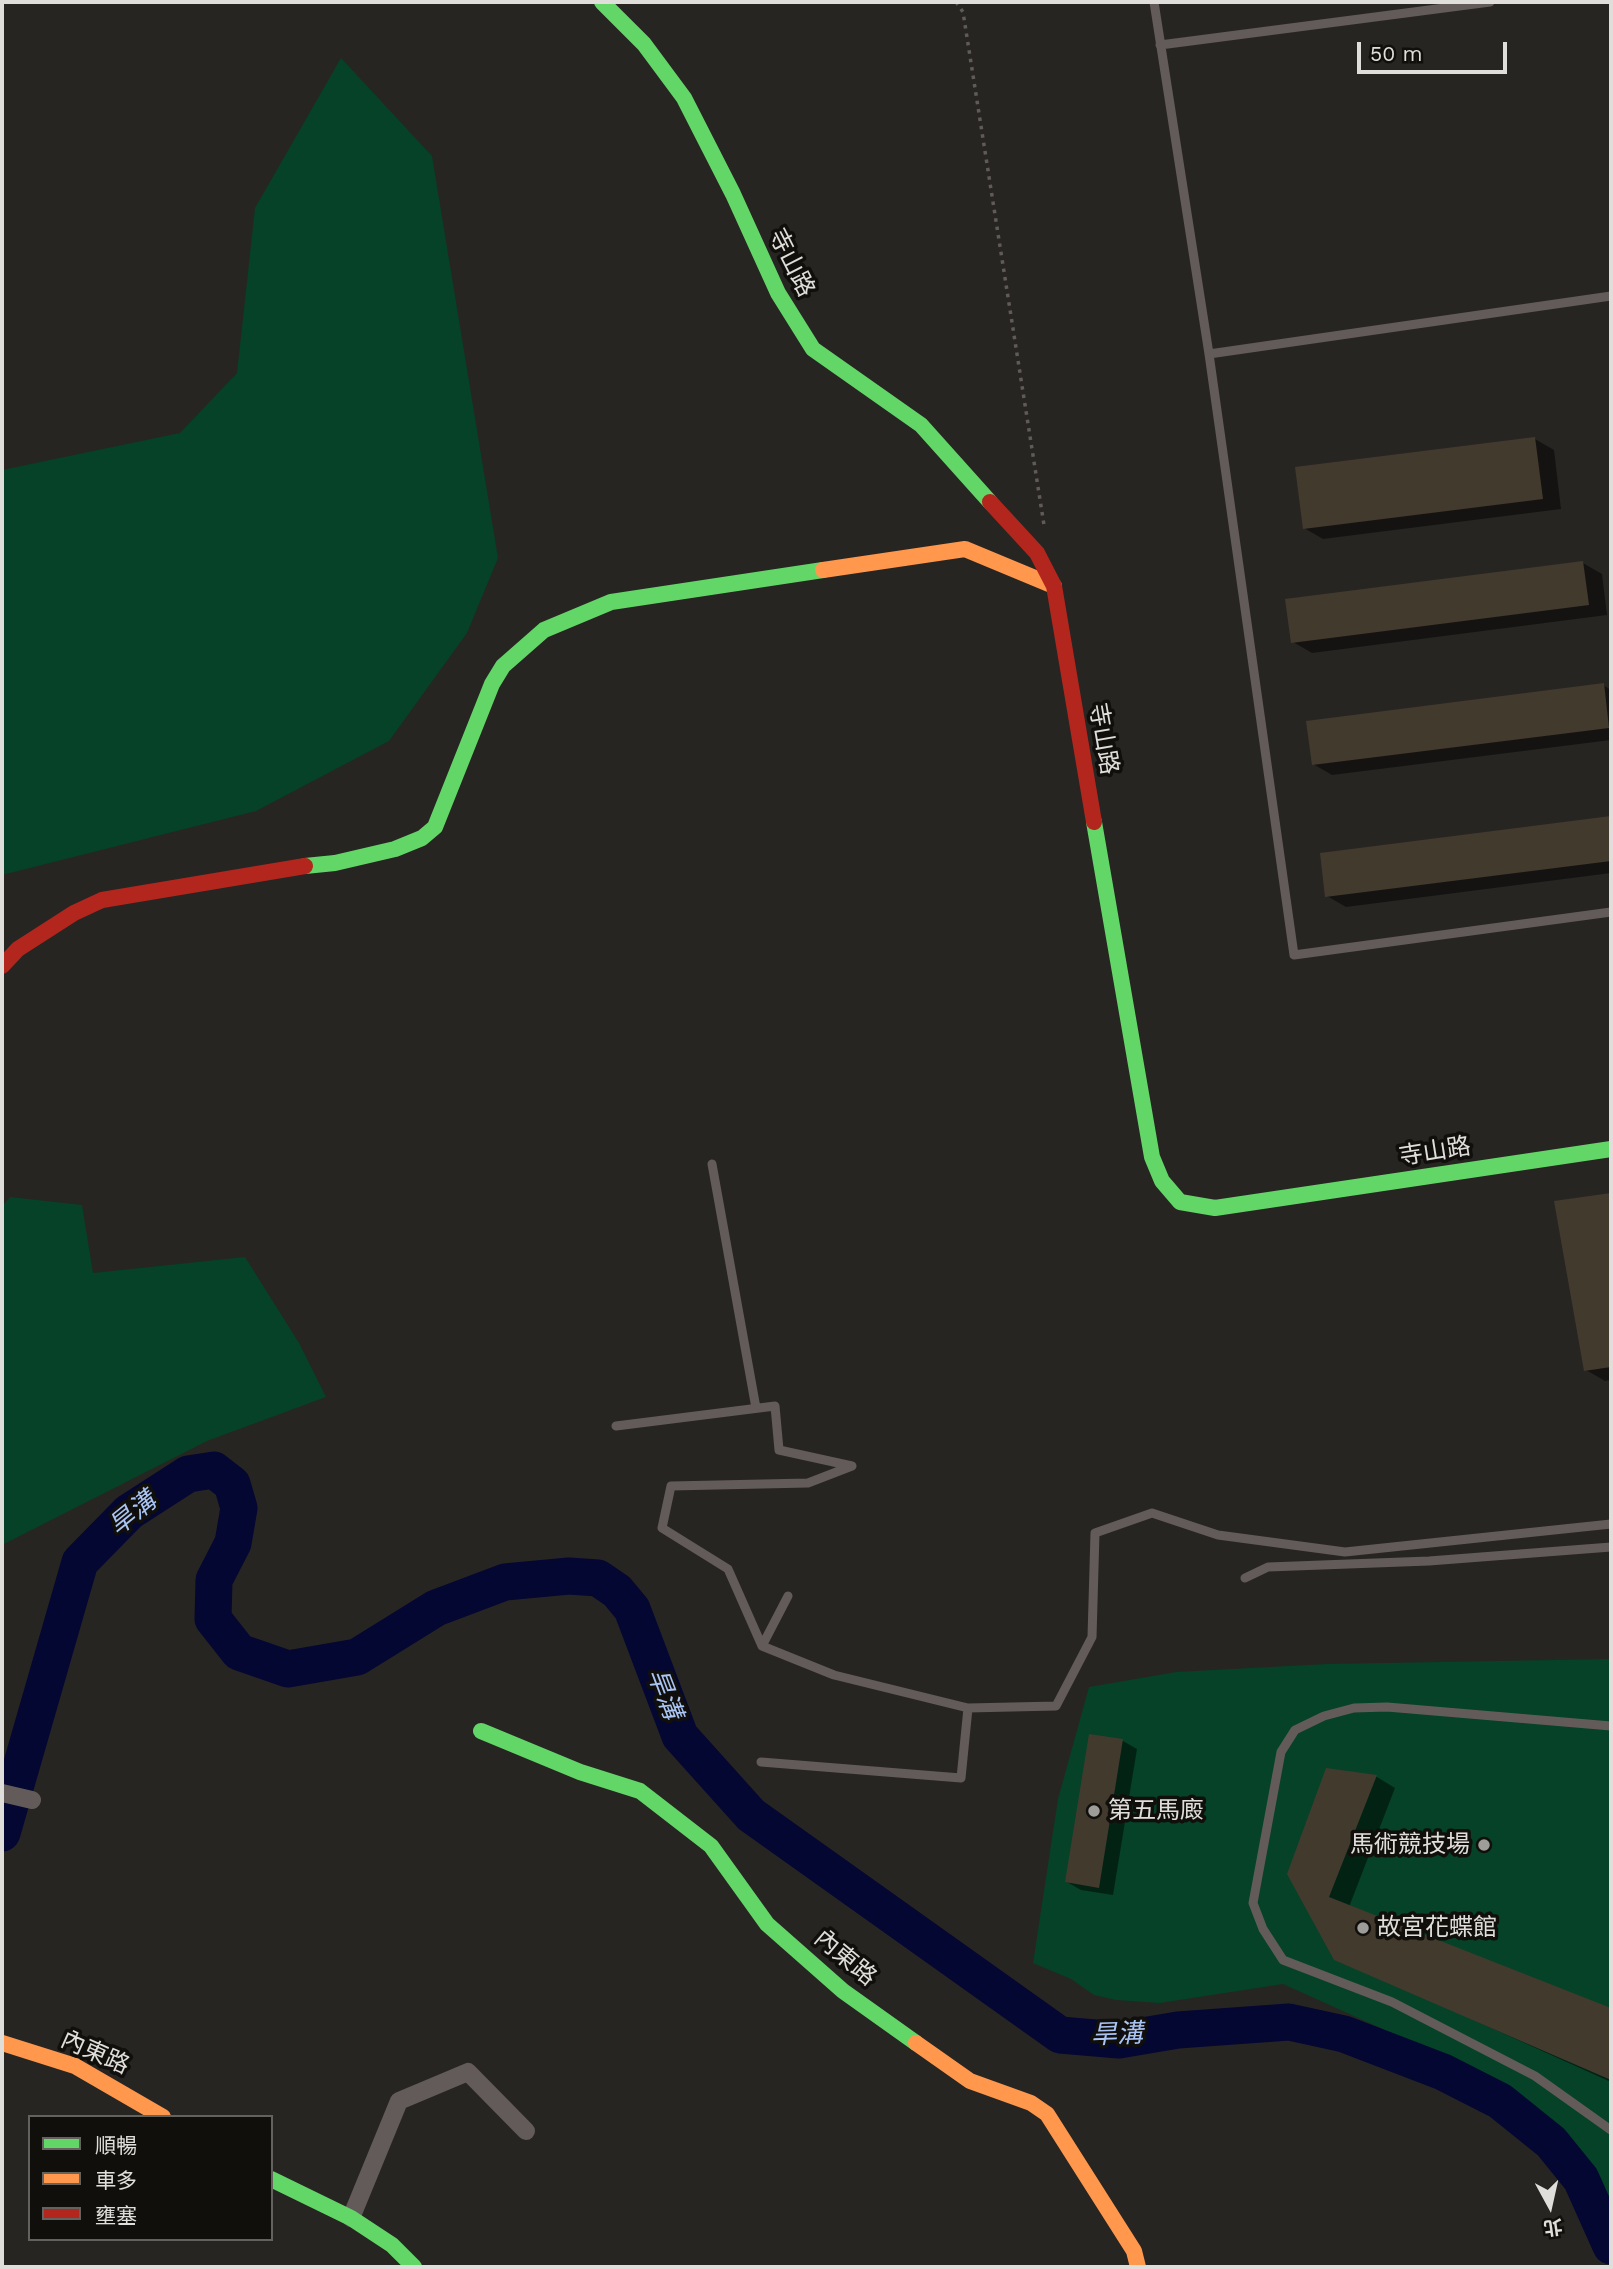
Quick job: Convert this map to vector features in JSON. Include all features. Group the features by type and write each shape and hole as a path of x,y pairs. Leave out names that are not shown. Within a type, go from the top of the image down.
{"street":[{"name":"寺山路","path":"602,2 644,44 684,98 733,194 778,293 813,349 921,425 1037,554 1054,586 1152,1157 1162,1181 1180,1202 1215,1208 1611,1149"},
{"path":"2,966 18,948 74,913 102,900 275,869 335,863 396,849 422,838 435,827 444,811 492,684 503,666 544,629 611,602 965,549 1054,586"},
{"name":"內東路","path":"481,1731 580,1772 640,1791 711,1846 767,1924 843,1991 970,2081 1031,2103 1047,2115 1134,2250 1138,2267"},
{"path":"2,1793 32,1800"},
{"name":"內東路","path":"2,2043 75,2066 160,2115"},
{"path":"351,2218 399,2101 468,2072 526,2131"},
{"path":"273,2180 351,2218 392,2245 414,2267"}],"lane":[{"path":"1154,2 1209,354 1294,955 1611,912"},
{"path":"1160,45 1490,2"},
{"path":"1209,354 1611,296"},
{"path":"712,1164 756,1408"},
{"path":"616,1426 775,1406 779,1450 852,1466 808,1483 671,1486 662,1528 728,1569 762,1646 834,1675 968,1708 1056,1706 1092,1637 1095,1533 1152,1513 1218,1535 1345,1552 1611,1524"},
{"path":"1245,1578 1268,1567 1429,1561 1611,1547"},
{"path":"762,1646 788,1596"},
{"path":"1611,1726 1387,1707 1354,1708 1324,1716 1295,1730 1281,1752 1252,1903 1263,1929 1283,1960 1392,2001 1535,2076 1611,2130"},
{"path":"761,1762 961,1778 968,1708"}],"path":[{"path":"956,2 963,12 1045,531"}],"green space":[{"path":"341,58 432,156 498,558 467,633 389,741 256,811 2,875 2,470 180,433 237,373 255,208"},
{"path":"10,1197 82,1205 93,1273 245,1257 299,1343 326,1397 207,1441 2,1545 2,1206"},
{"path":"1611,1659 1611,2201 1595,2169 1564,2135 1515,2097 1467,2067 1283,1984 1160,2003 1116,2000 1094,1995 1071,1979 1033,1963 1058,1799 1089,1687 1176,1672 1327,1664"}],"building":[{"path":"1535,437 1543,499 1303,529 1295,467"},
{"path":"1583,561 1589,605 1291,643 1285,599"},
{"path":"1604,683 1609,728 1312,765 1306,721"},
{"path":"1611,816 1611,861 1325,897 1320,853"},
{"path":"1611,1193 1611,1367 1584,1371 1554,1201"},
{"name":"第五馬廄","path":"1089,1734 1123,1739 1099,1888 1065,1882"},
{"name":"故宮花蝶館","path":"1326,1768 1377,1775 1329,1897 1611,2008 1611,2080 1334,1960 1287,1874"}],"waterway":[{"name":"旱溝","path":"2,1833 80,1562 129,1512 188,1474 214,1470 232,1484 239,1508 233,1543 214,1580 213,1619 239,1652 288,1669 357,1657 436,1608 505,1582 569,1576 598,1578 617,1591 632,1609 680,1736 751,1815 1060,2035 1119,2040 1178,2030 1289,2022 1344,2034 1443,2072 1500,2101 1551,2142 1581,2179 1611,2246"}],"traffic: fast":[{"path":"602,2 644,44 684,98 733,194 778,293 813,349 921,425 990,502"},
{"path":"305,866 335,863 395,849 422,838 435,827 492,684 503,666 544,630 611,602 823,570"},
{"path":"1094,822 1152,1157 1162,1181 1180,1202 1215,1208 1611,1149"},
{"path":"481,1731 580,1772 640,1791 711,1846 767,1924 843,1991 916,2043"},
{"path":"273,2180 351,2218 392,2245 414,2267"}],"traffic: slow":[{"path":"823,570 965,549 1054,586"},
{"path":"2,2043 75,2066 160,2115"},
{"path":"916,2043 970,2081 1031,2103 1047,2114 1134,2251 1138,2267"}],"traffic: jam":[{"path":"990,502 1037,553 1054,586 1094,822"},
{"path":"2,966 18,949 74,913 102,900 305,866"}],"place":[{"name":"第五馬廄","path":"1094,1811"},
{"name":"馬術競技場","path":"1484,1845"},
{"name":"故宮花蝶館","path":"1363,1928"}]}
